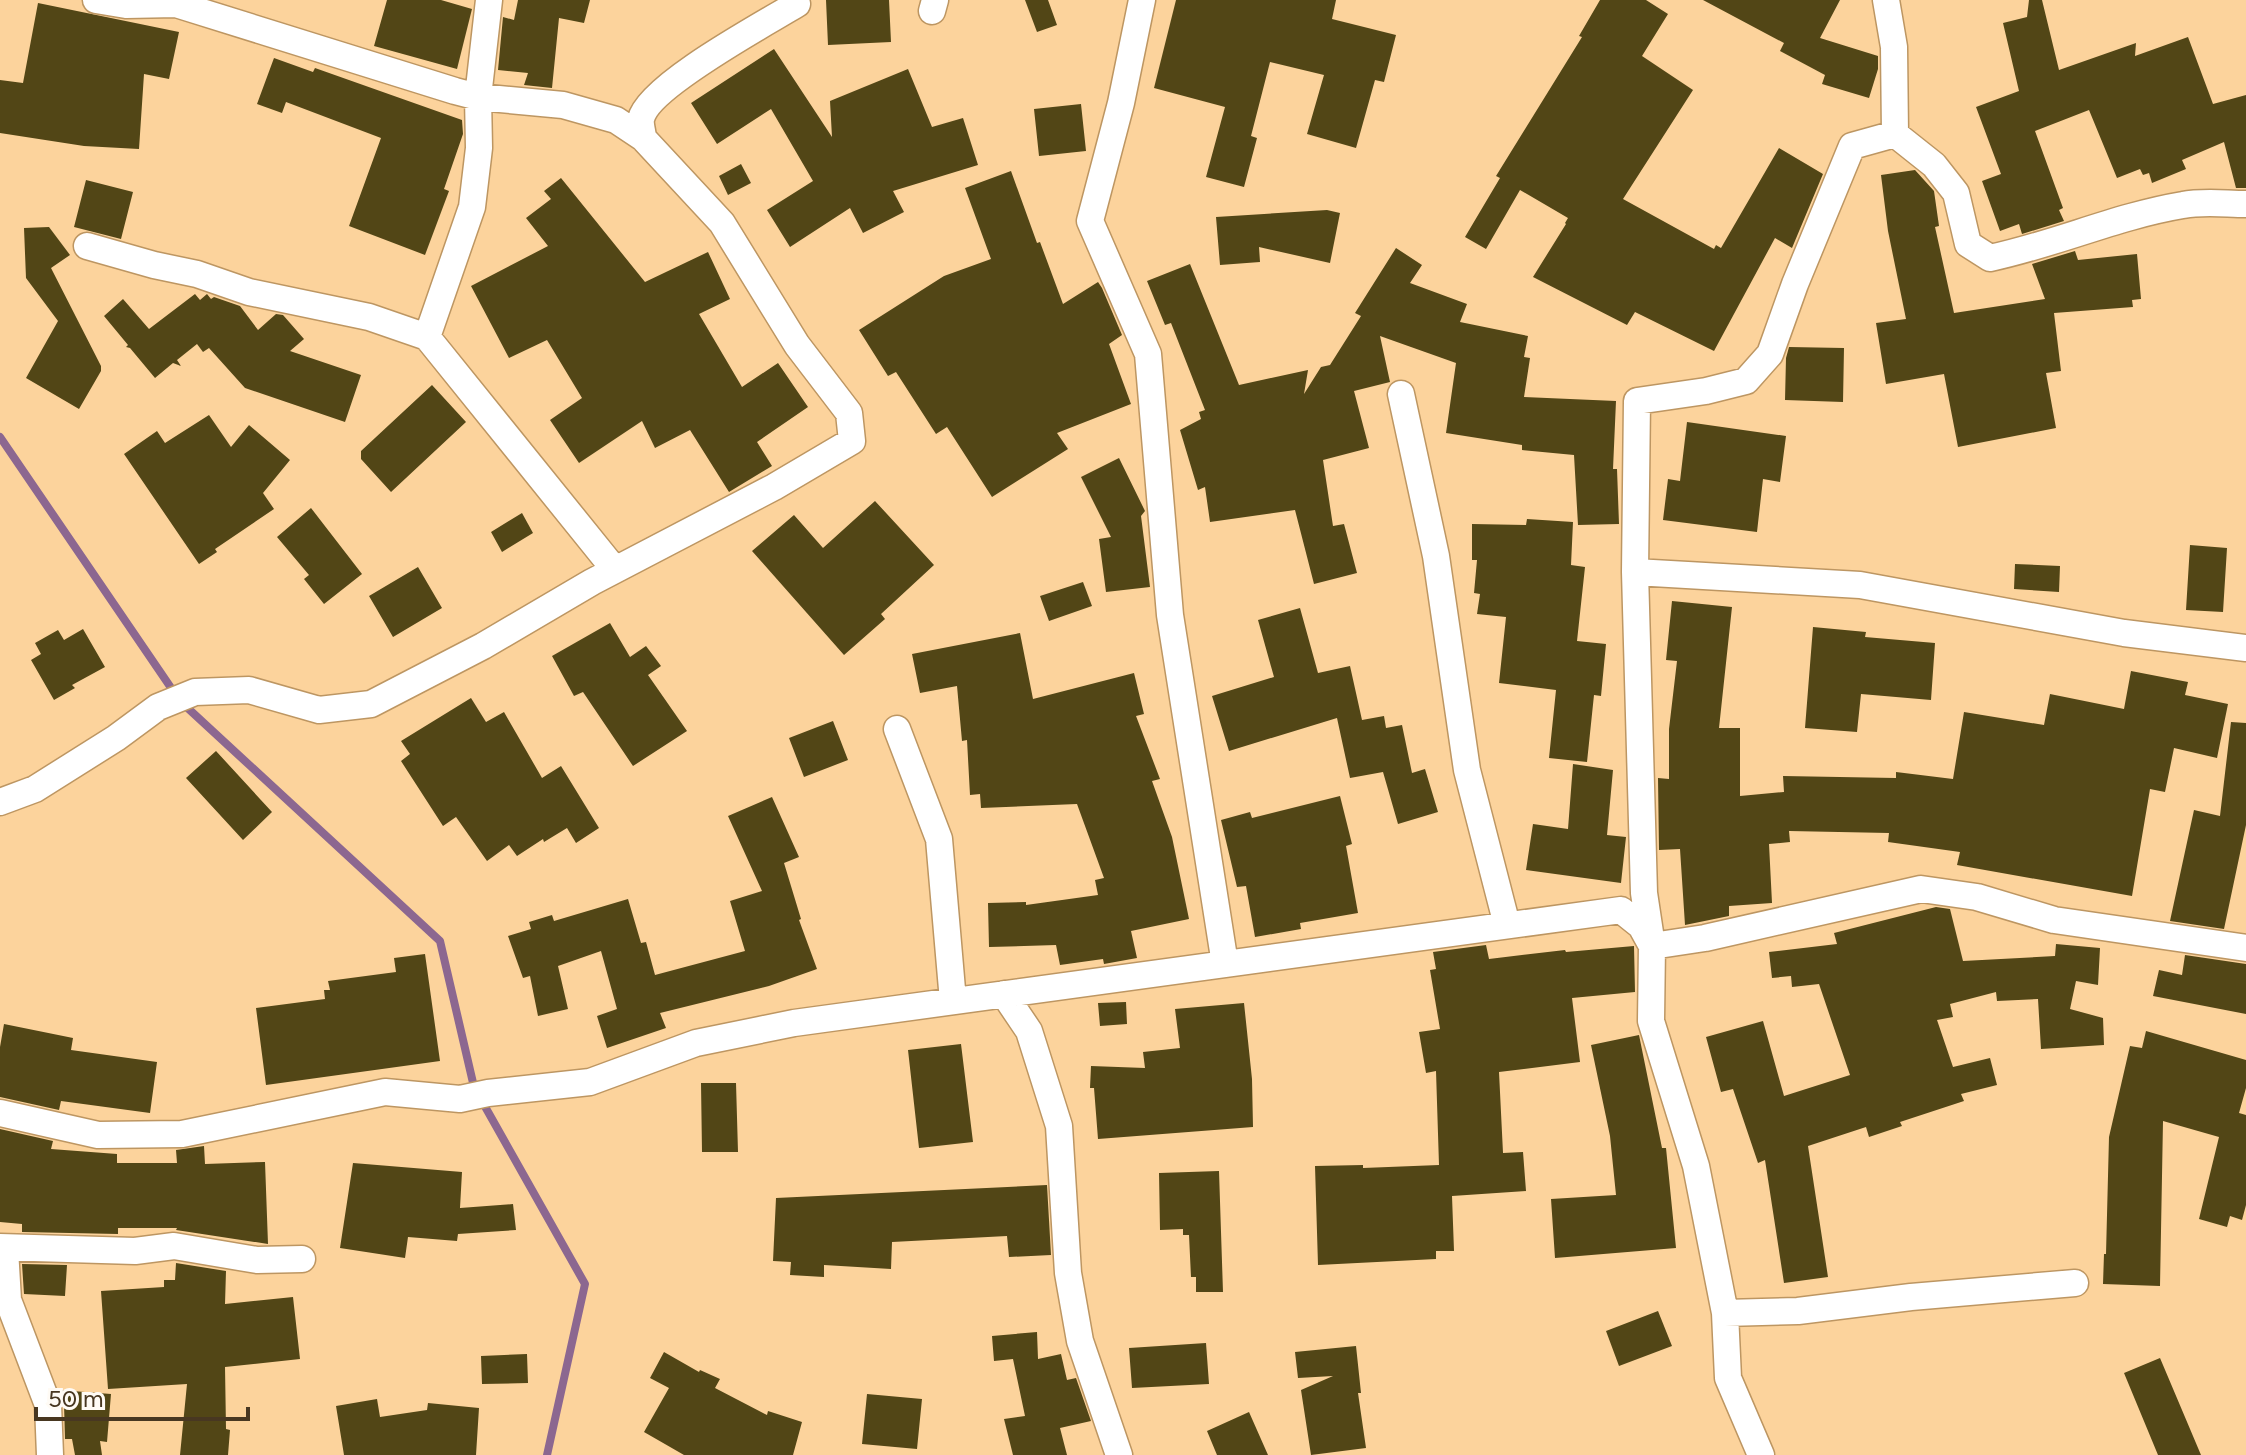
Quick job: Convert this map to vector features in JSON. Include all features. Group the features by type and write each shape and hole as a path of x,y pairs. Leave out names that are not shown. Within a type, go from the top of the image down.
{"street":[{"path":"0,802 35,789 116,738 158,707 195,692 249,690 319,710 371,704 774,487 852,441 849,413 797,345 722,223 643,138 616,120 563,105 478,97 176,4 126,5 96,0"},
{"path":"427,337 472,207 479,148 478,97 489,0"},
{"path":"1142,0 1121,103 1090,221 1148,354 1170,615 1225,964"},
{"path":"1886,0 1894,47 1895,134"},
{"path":"643,138 641,118 657,95 797,4"},
{"path":"1895,134 1934,165 1956,193 1968,244 1990,258 2028,250 2120,219 2187,204 2246,204"},
{"path":"1761,1455 1728,1378 1725,1313 1696,1166 1651,1021 1652,946 1644,893 1635,572 1637,401 1706,391 1746,381 1770,354 1795,284 1852,146 1895,134"},
{"path":"87,246 197,274 249,292 369,317 427,337 615,570"},
{"path":"1401,394 1436,556 1467,770 1507,925"},
{"path":"1635,572 1860,585 2124,633 2246,648"},
{"path":"897,729 939,839 953,1001"},
{"path":"1652,946 1705,938 1921,889 1977,897 2054,920 2246,948"},
{"path":"0,1113 98,1135 182,1134 385,1092 460,1099 590,1082 696,1043 794,1023 1621,910 1641,926 1652,946"},
{"path":"1004,994 1029,1031 1059,1126 1068,1273 1080,1341 1119,1455"},
{"path":"50,1455 48,1405 8,1300 3,1248 135,1251 174,1246 257,1260 302,1259"},
{"path":"1725,1313 1798,1311 1911,1297 2075,1283"}],"building":[{"path":"387,0 441,0 472,9 457,69 374,46"},
{"path":"518,0 590,0 584,23 559,18 552,88 524,85 528,73 498,70 503,17 514,20"},
{"path":"826,0 889,0 891,42 828,45"},
{"path":"1025,0 1048,0 1057,25 1037,32"},
{"path":"1176,0 1336,0 1332,19 1396,35 1384,82 1375,80 1356,148 1307,134 1324,75 1270,62 1251,136 1257,138 1244,187 1206,177 1225,107 1154,88"},
{"path":"1600,0 1646,0 1668,14 1642,56 1693,90 1623,199 1714,249 1716,245 1721,248 1779,148 1823,174 1792,248 1775,238 1714,351 1635,312 1627,325 1533,277 1568,218 1520,190 1486,249 1465,237 1500,178 1496,176 1582,37 1579,36"},
{"path":"1703,0 1840,0 1820,38 1878,56 1878,69 1869,98 1822,84 1825,75 1780,51 1784,43"},
{"path":"2029,0 2042,0 2059,70 2136,43 2135,56 2188,37 2213,104 2246,95 2246,188 2236,188 2224,142 2182,160 2186,169 2152,183 2149,173 2143,175 2140,169 2117,178 2089,110 2035,131 2063,208 2059,210 2064,221 2022,234 2019,224 2000,231 1982,181 2001,174 1976,107 2019,91 2003,23 2027,17"},
{"path":"38,3 179,32 169,79 144,74 139,149 84,146 0,133 0,80 23,83"},
{"path":"774,49 832,137 830,101 908,69 932,127 963,118 978,165 893,191 904,212 863,233 850,208 790,247 767,210 813,181 771,109 717,144 691,103"},
{"path":"274,58 313,72 315,68 462,120 463,134 444,189 449,191 425,255 349,226 381,138 286,102 282,113 257,104"},
{"path":"1081,104 1086,151 1039,156 1034,109"},
{"path":"741,164 751,183 728,195 719,176"},
{"path":"1915,170 1934,191 1939,226 1935,227 1954,313 2045,299 2032,264 2075,251 2078,260 2137,254 2141,299 2132,300 2133,307 2054,313 2061,371 2046,373 2056,428 1958,447 1944,374 1886,384 1876,323 1906,319 1888,231 1881,175"},
{"path":"1011,171 1063,304 1098,282 1102,288 1122,335 1109,344 1131,404 1057,433 1068,449 992,497 947,427 936,434 896,372 888,376 859,330 944,276 991,259 965,188"},
{"path":"561,178 645,282 708,252 730,299 699,314 742,387 778,363 808,407 757,442 772,466 729,492 690,430 655,448 642,421 579,463 550,420 582,398 547,340 509,358 471,286 548,246 526,218 551,199 544,191"},
{"path":"86,180 133,192 121,239 74,227"},
{"path":"1327,210 1340,213 1330,263 1259,247 1260,262 1220,265 1216,217"},
{"path":"49,227 70,255 51,268 101,366 79,409 26,378 58,321 26,278 24,228"},
{"path":"1396,248 1422,265 1410,283 1467,304 1460,322 1528,336 1524,357 1530,358 1524,397 1616,401 1613,469 1617,469 1619,524 1578,525 1574,455 1522,450 1522,445 1446,433 1456,363 1380,336 1390,382 1354,391 1369,448 1323,460 1333,526 1344,524 1357,573 1314,584 1295,510 1210,522 1205,487 1198,490 1180,430 1201,419 1199,412 1205,410 1171,323 1165,325 1147,281 1190,264 1239,385 1308,370 1304,394 1321,367 1330,365 1361,316 1355,313"},
{"path":"195,294 200,300 207,294 211,299 214,297 240,306 258,330 276,314 283,315 304,339 290,351 361,375 345,422 245,388 209,348 203,352 197,344 177,360 181,366 173,363 155,378 126,347 128,345 104,316 123,299 149,329"},
{"path":"1789,347 1844,348 1843,402 1785,400"},
{"path":"432,385 466,422 391,492 361,459 361,451"},
{"path":"209,415 231,447 249,425 290,460 263,493 274,509 215,549 217,552 199,564 124,454 157,431 165,443"},
{"path":"1687,422 1786,436 1780,482 1763,479 1757,532 1663,520 1668,479 1680,481"},
{"path":"1119,458 1145,511 1141,516 1150,587 1106,592 1099,539 1111,537 1081,477"},
{"path":"875,501 934,565 881,614 885,619 844,655 752,551 794,515 823,548"},
{"path":"311,508 362,574 324,604 304,579 309,575 277,537"},
{"path":"522,513 533,533 502,552 491,532"},
{"path":"1527,519 1573,522 1571,565 1585,567 1577,641 1606,644 1601,696 1594,695 1587,762 1549,758 1556,690 1499,683 1506,617 1477,614 1480,594 1474,593 1477,560 1472,560 1472,524 1526,525"},
{"path":"2190,545 2227,548 2223,612 2186,610"},
{"path":"2015,564 2060,566 2059,592 2014,589"},
{"path":"418,567 442,608 393,637 369,596"},
{"path":"1083,582 1092,606 1049,621 1040,596"},
{"path":"1672,601 1732,607 1719,728 1740,728 1740,796 1784,792 1783,776 1896,778 1896,772 1953,779 1964,712 2044,725 2050,694 2124,709 2131,671 2188,682 2185,695 2228,704 2217,758 2174,748 2165,792 2150,789 2132,896 1957,865 1960,852 1888,842 1889,833 1789,831 1790,842 1769,844 1772,903 1729,906 1729,916 1685,925 1680,849 1659,850 1658,778 1669,779 1669,729 1677,661 1666,660"},
{"path":"1300,608 1318,673 1350,666 1362,720 1384,716 1386,728 1402,725 1412,773 1425,769 1438,812 1398,824 1383,772 1350,778 1337,718 1229,751 1212,696 1274,677 1258,620"},
{"path":"610,623 630,657 646,646 661,666 648,675 687,731 633,766 583,692 574,696 552,656"},
{"path":"1813,627 1866,632 1865,637 1935,643 1931,700 1861,694 1857,732 1805,728"},
{"path":"83,629 105,667 72,685 75,688 54,700 31,660 41,654 35,643 58,630 64,640"},
{"path":"1020,633 1033,699 1134,673 1144,714 1136,716 1160,779 1152,781 1172,837 1189,919 1131,931 1137,958 1104,964 1103,959 1060,965 1056,945 989,947 988,903 1026,902 1026,905 1098,895 1095,880 1104,878 1077,804 981,808 980,794 970,795 967,740 962,741 957,686 920,693 912,654"},
{"path":"471,698 486,722 504,712 542,778 561,766 599,828 576,843 567,828 517,856 509,845 487,861 456,817 443,826 401,761 410,754 401,741"},
{"path":"833,721 848,760 804,777 789,738"},
{"path":"2231,722 2246,723 2246,825 2224,929 2170,921 2194,810 2220,816"},
{"path":"216,751 272,812 243,840 186,778"},
{"path":"1573,764 1613,770 1607,835 1626,837 1621,883 1526,870 1533,824 1568,829"},
{"path":"1340,796 1352,844 1346,846 1358,913 1300,923 1301,929 1255,937 1246,886 1237,887 1221,820 1250,812 1252,818"},
{"path":"772,797 799,857 784,863 799,920 817,969 769,986 660,1013 666,1028 607,1048 597,1016 617,1009 601,951 558,966 568,1009 538,1016 530,976 523,978 508,936 531,929 529,922 552,915 554,921 628,899 641,943 646,942 655,975 745,951 730,901 762,891 728,816"},
{"path":"1936,907 1950,909 1963,961 2055,956 2056,944 2100,948 2098,985 2076,981 2070,1009 2103,1018 2104,1045 2041,1049 2038,999 1997,1001 1996,992 1950,1004 1953,1017 1937,1020 1953,1067 1990,1058 1997,1085 1961,1094 1964,1101 1900,1122 1902,1126 1869,1137 1866,1127 1808,1146 1828,1277 1784,1283 1765,1160 1758,1163 1733,1089 1721,1092 1706,1037 1763,1021 1784,1096 1850,1075 1819,984 1792,987 1791,976 1772,978 1769,952 1837,944 1834,933"},
{"path":"1486,945 1489,959 1634,946 1635,992 1572,998 1580,1062 1499,1072 1503,1153 1523,1152 1526,1191 1452,1196 1454,1251 1436,1251 1436,1259 1318,1265 1315,1166 1439,1165 1436,1071 1426,1073 1419,1032 1440,1029 1430,970 1436,969 1433,952"},
{"path":"425,954 440,1061 266,1085 256,1008 325,999 324,990 330,990 328,981 396,972 394,958"},
{"path":"2185,955 2246,964 2246,1014 2153,996 2159,970 2182,975"},
{"path":"1126,1002 1127,1024 1100,1026 1098,1003"},
{"path":"1244,1003 1252,1079 1253,1127 1098,1139 1094,1088 1090,1088 1091,1066 1145,1068 1143,1052 1180,1048 1175,1009"},
{"path":"4,1024 73,1038 71,1050 157,1062 150,1113 61,1101 59,1110 0,1097 0,1047"},
{"path":"2146,1031 2246,1060 2246,1088 2239,1113 2246,1115 2246,1205 2242,1220 2230,1216 2227,1227 2199,1219 2219,1137 2163,1121 2160,1286 2103,1284 2109,1137 2130,1046 2142,1048"},
{"path":"1639,1035 1662,1148 1666,1148 1676,1248 1555,1258 1551,1199 1616,1195 1610,1136 1591,1045"},
{"path":"961,1044 973,1142 919,1148 908,1050"},
{"path":"701,1083 736,1083 738,1152 702,1152"},
{"path":"0,1129 53,1141 51,1149 117,1154 117,1163 177,1163 176,1150 204,1146 205,1164 265,1162 268,1244 177,1228 118,1228 118,1234 22,1232 22,1224 0,1222"},
{"path":"353,1163 462,1172 460,1208 513,1204 516,1230 458,1234 457,1241 408,1237 405,1258 340,1248"},
{"path":"1219,1171 1223,1292 1196,1292 1196,1277 1191,1277 1189,1235 1183,1235 1183,1229 1160,1230 1159,1173"},
{"path":"1047,1185 1051,1255 1009,1257 1007,1236 892,1242 891,1269 824,1265 824,1277 790,1275 791,1262 773,1261 776,1198"},
{"path":"176,1263 226,1271 225,1304 293,1297 300,1359 225,1367 226,1429 230,1430 228,1455 180,1455 187,1384 108,1389 101,1291 164,1287 164,1280 175,1280"},
{"path":"22,1264 67,1265 65,1296 24,1294"},
{"path":"1658,1311 1672,1346 1619,1366 1606,1331"},
{"path":"1037,1332 1038,1359 1061,1354 1067,1380 1076,1378 1091,1421 1060,1428 1067,1455 1013,1455 1004,1419 1025,1416 1013,1359 994,1361 992,1336"},
{"path":"1206,1343 1209,1384 1132,1388 1129,1348"},
{"path":"1356,1346 1361,1393 1358,1393 1366,1448 1311,1455 1301,1390 1333,1376 1298,1378 1295,1352"},
{"path":"664,1352 699,1372 720,1379 715,1388 767,1415 768,1411 802,1422 793,1455 684,1455 644,1432 669,1388 650,1378"},
{"path":"527,1354 528,1383 482,1384 481,1356"},
{"path":"2160,1358 2201,1455 2158,1455 2124,1373"},
{"path":"59,1390 111,1394 107,1442 100,1441 102,1455 75,1455 72,1439 65,1439 64,1404"},
{"path":"867,1394 922,1399 917,1449 862,1444"},
{"path":"377,1399 380,1417 427,1410 428,1403 479,1408 476,1455 344,1455 336,1406"},
{"path":"1249,1412 1268,1455 1217,1455 1207,1431"}],"waterway":[{"path":"0,437 180,701 440,941 474,1087 585,1284 547,1455"}]}
